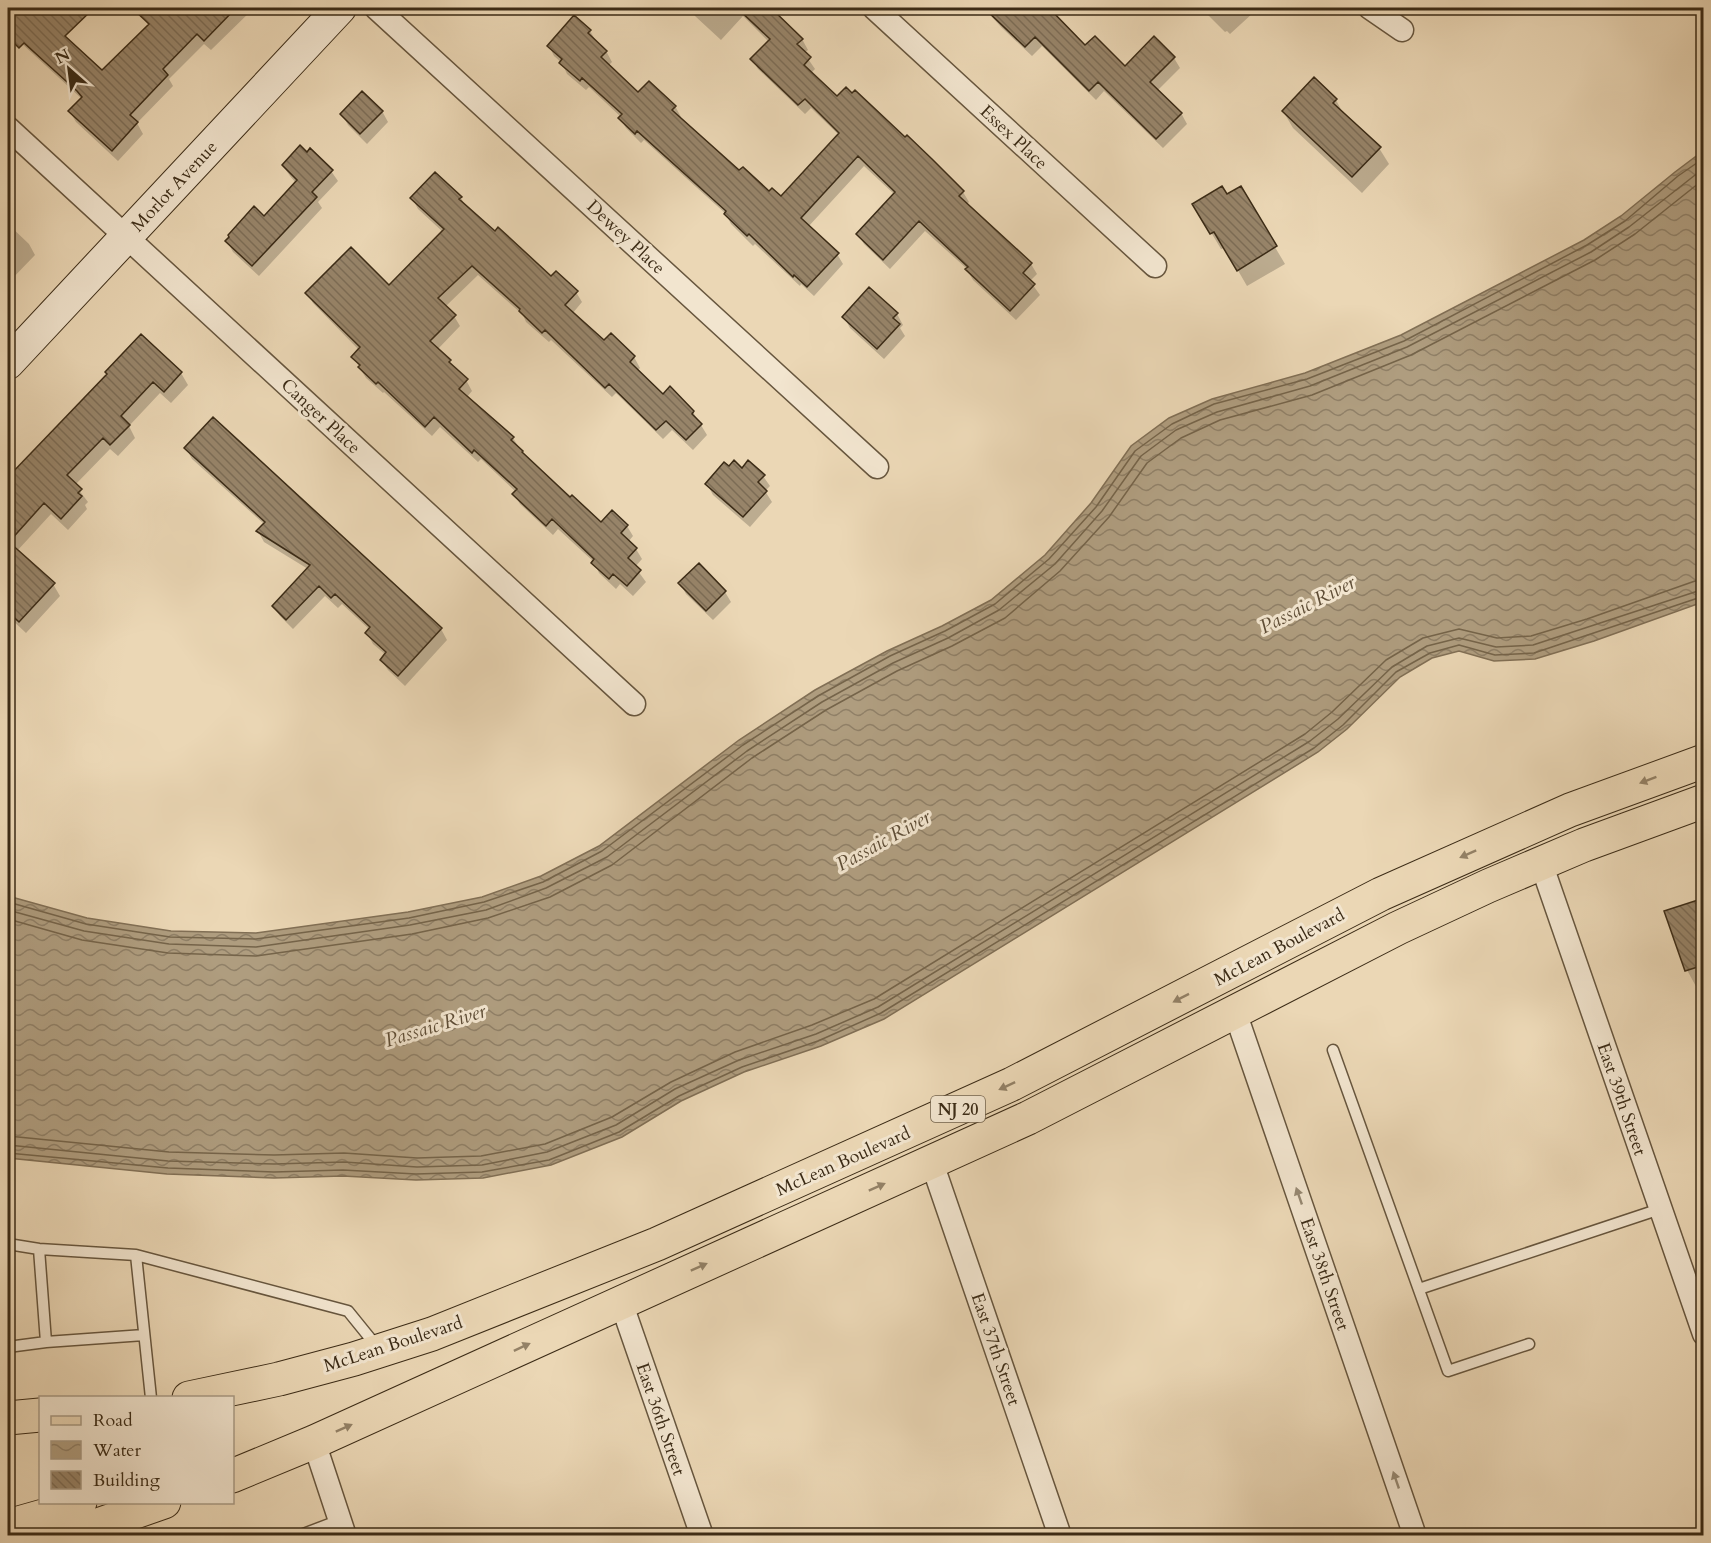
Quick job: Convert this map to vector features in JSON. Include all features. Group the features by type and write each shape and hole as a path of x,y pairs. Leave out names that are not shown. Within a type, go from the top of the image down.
{"main road":[{"name":"Morlot Avenue","path":"8,363 339,8"},
{"name":"McLean Boulevard","path":"198,1396 279,1379 432,1334 582,1276 740,1208 1012,1084 1102,1040 1381,894 1570,810 1704,761"},
{"name":"McLean Boulevard","path":"234,1475 314,1442 1028,1118 1398,928 1584,844 1704,801"},
{"path":"8,1418 39,1415"},
{"path":"8,1526 78,1504"},
{"path":"66,1536 161,1504"}],"street":[{"name":"Dewey Place","path":"376,8 877,467"},
{"name":"Essex Place","path":"874,8 1155,266"},
{"path":"1370,8 1402,30"},
{"name":"Canger Place","path":"8,128 634,704"},
{"name":"East 39th Street","path":"1541,863 1704,1334"},
{"name":"East 38th Street","path":"1236,1012 1415,1536"},
{"name":"East 37th Street","path":"932,1163 1060,1536"},
{"name":"East 36th Street","path":"621,1302 702,1536"},
{"path":"314,1442 343,1528"}],"lane":[{"path":"1333,1050 1448,1371 1529,1344"},
{"path":"1419,1289 1660,1209"},
{"path":"8,1244 39,1249 135,1255 348,1311 380,1350"},
{"path":"39,1249 46,1342"},
{"path":"135,1255 151,1396"},
{"path":"8,1347 144,1335"},
{"path":"298,1536 343,1528"}],"water":[{"name":"Passaic River","path":"1703,151 1703,602 1594,641 1535,659 1494,661 1459,651 1432,658 1400,677 1347,729 1318,752 884,1019 821,1046 744,1072 681,1101 622,1137 551,1165 483,1178 416,1180 343,1176 274,1178 167,1174 8,1158 8,896 87,918 171,931 256,933 408,912 482,897 541,876 599,846 739,740 815,690 887,651 991,600 1045,555 1091,503 1131,446 1169,418 1212,399 1305,373 1401,335 1584,240 1621,216"}],"building":[{"path":"18,8 94,8 65,36 102,70 149,24 132,8 236,8 204,41 197,34 163,69 168,75 130,115 138,122 112,151 68,111 82,97 77,91 24,43 19,48 8,37 8,19"},
{"path":"737,8 771,8 803,39 797,44 811,57 804,65 837,96 846,87 852,93 855,90 905,137 907,135 964,191 959,196 1032,263 1023,273 1035,284 1010,311 919,221 883,260 856,234 895,192 858,156 801,218 839,253 807,287 794,275 793,277 749,234 747,236 724,214 726,211 637,131 635,134 618,118 622,114 582,78 580,81 559,63 562,59 547,46 574,15 591,30 588,33 607,51 601,57 638,92 649,81 676,106 672,110 739,170 743,167 769,191 772,188 781,196 839,133 805,99 798,105 750,59 770,39"},
{"path":"984,8 1049,8 1085,45 1095,36 1125,66 1154,36 1175,57 1150,82 1182,113 1156,139 1098,82 1089,91 1035,37 1025,47"},
{"path":"1314,77 1337,99 1333,103 1381,147 1352,177 1282,111"},
{"path":"362,91 383,111 360,134 340,114"},
{"path":"300,145 307,152 310,148 333,170 312,192 317,197 252,266 225,241 254,206 264,216 297,180 282,165"},
{"path":"435,172 462,197 459,199 495,231 498,227 551,276 556,271 578,291 565,305 604,340 611,333 635,356 630,362 663,394 670,386 694,411 692,414 702,424 686,440 666,421 656,430 609,384 605,388 545,330 542,333 519,311 520,309 472,266 438,298 456,315 430,341 468,379 459,389 514,437 511,440 522,452 570,497 572,495 601,522 612,510 628,525 621,533 637,548 628,558 641,570 627,586 613,574 609,579 591,563 594,559 552,519 546,526 512,494 517,489 474,450 472,453 434,417 425,427 378,382 376,384 351,357 360,347 305,293 351,247 389,285 444,229 410,198"},
{"path":"1222,186 1227,194 1241,186 1277,246 1237,271 1214,232 1210,234 1192,204"},
{"path":"869,287 898,313 893,318 900,324 877,349 842,317"},
{"path":"141,334 182,372 164,392 153,382 121,416 130,425 110,445 103,438 67,475 82,489 78,493 82,496 61,519 44,503 9,542 55,583 19,622 8,612 8,477 107,374 105,372"},
{"path":"213,417 442,628 398,676 380,660 386,652 365,633 370,627 335,594 331,598 319,586 286,620 272,606 310,565 256,531 265,522 184,448"},
{"path":"734,460 742,468 748,460 765,475 758,482 767,491 743,517 705,484 724,462 729,466"},
{"path":"699,563 726,591 706,611 678,583"},
{"path":"1704,898 1704,965 1685,971 1664,911"}]}
